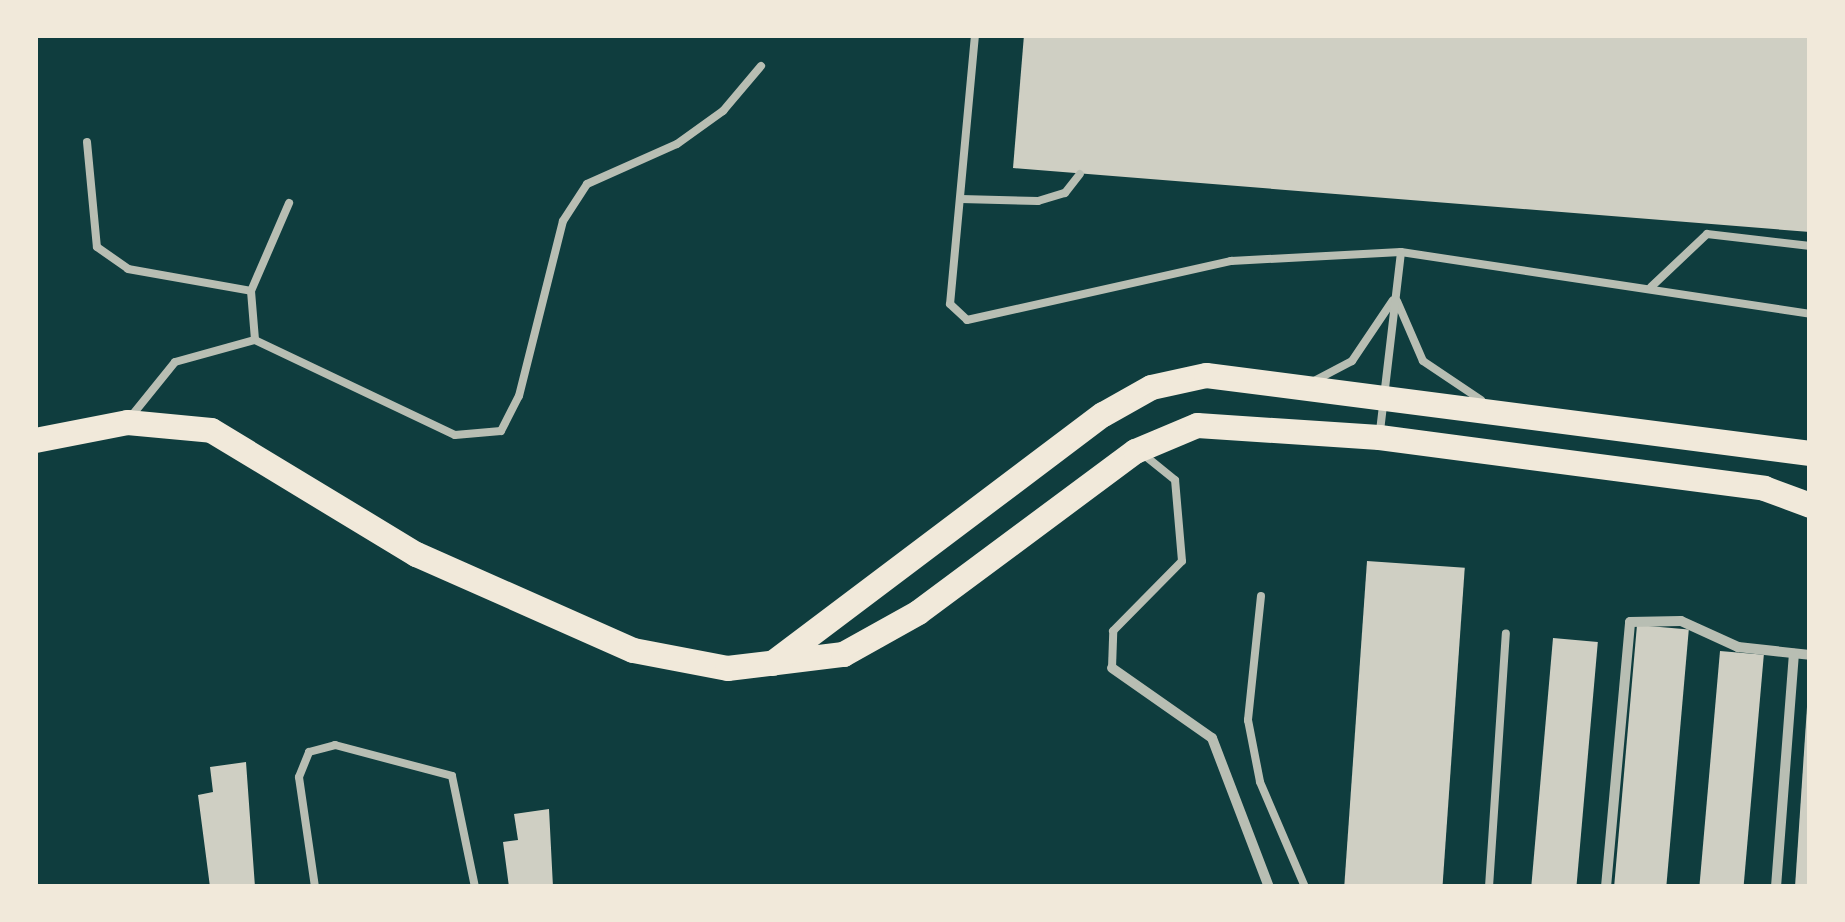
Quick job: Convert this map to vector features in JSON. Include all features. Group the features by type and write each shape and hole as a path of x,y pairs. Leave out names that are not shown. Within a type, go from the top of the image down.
{"main road":[{"path":"771,664 1058,445 1151,387 1206,374 1495,406 1810,453"},
{"path":"35,440 127,422 184,424 234,440 416,554 633,650 727,668 844,654 918,612 1135,451 1196,425 1379,438 1764,488 1810,505"}],"street":[{"path":"1606,887 1625,628 1681,621 1738,647 1810,654"},
{"path":"1776,887 1794,654"},
{"path":"1112,668 1212,738 1269,887"}],"lane":[{"path":"975,35 950,304 967,320 1230,262 1401,252 1810,314"},
{"path":"127,422 176,362 255,340 455,435 502,431 519,396 563,221 587,184 677,144 723,111 761,66"},
{"path":"87,142 94,236 110,260 251,290"},
{"path":"961,200 1038,201 1064,193 1080,174"},
{"path":"255,340 251,290 289,203"},
{"path":"1651,287 1707,234 1810,246"},
{"path":"1379,438 1401,252"},
{"path":"1306,384 1352,361 1395,297"},
{"path":"1395,297 1424,361 1495,406"},
{"path":"1112,668 1113,631 1182,562 1172,472 1135,451"},
{"path":"1260,596 1248,720 1260,782 1306,887"},
{"path":"1489,887 1506,634"},
{"path":"315,887 299,777 309,752 335,745 452,776 475,887"}],"building":[{"path":"1024,35 1810,35 1810,232 1013,168"},
{"path":"1367,561 1465,568 1442,887 1344,887"},
{"path":"1637,625 1689,630 1666,887 1614,887"},
{"path":"1553,638 1598,642 1576,887 1531,887"},
{"path":"1720,651 1764,655 1744,887 1699,887"},
{"path":"1807,707 1810,887 1795,887"},
{"path":"246,762 255,887 210,887 198,795 213,792 210,767"},
{"path":"549,809 553,887 509,887 503,842 518,840 514,814"}]}
